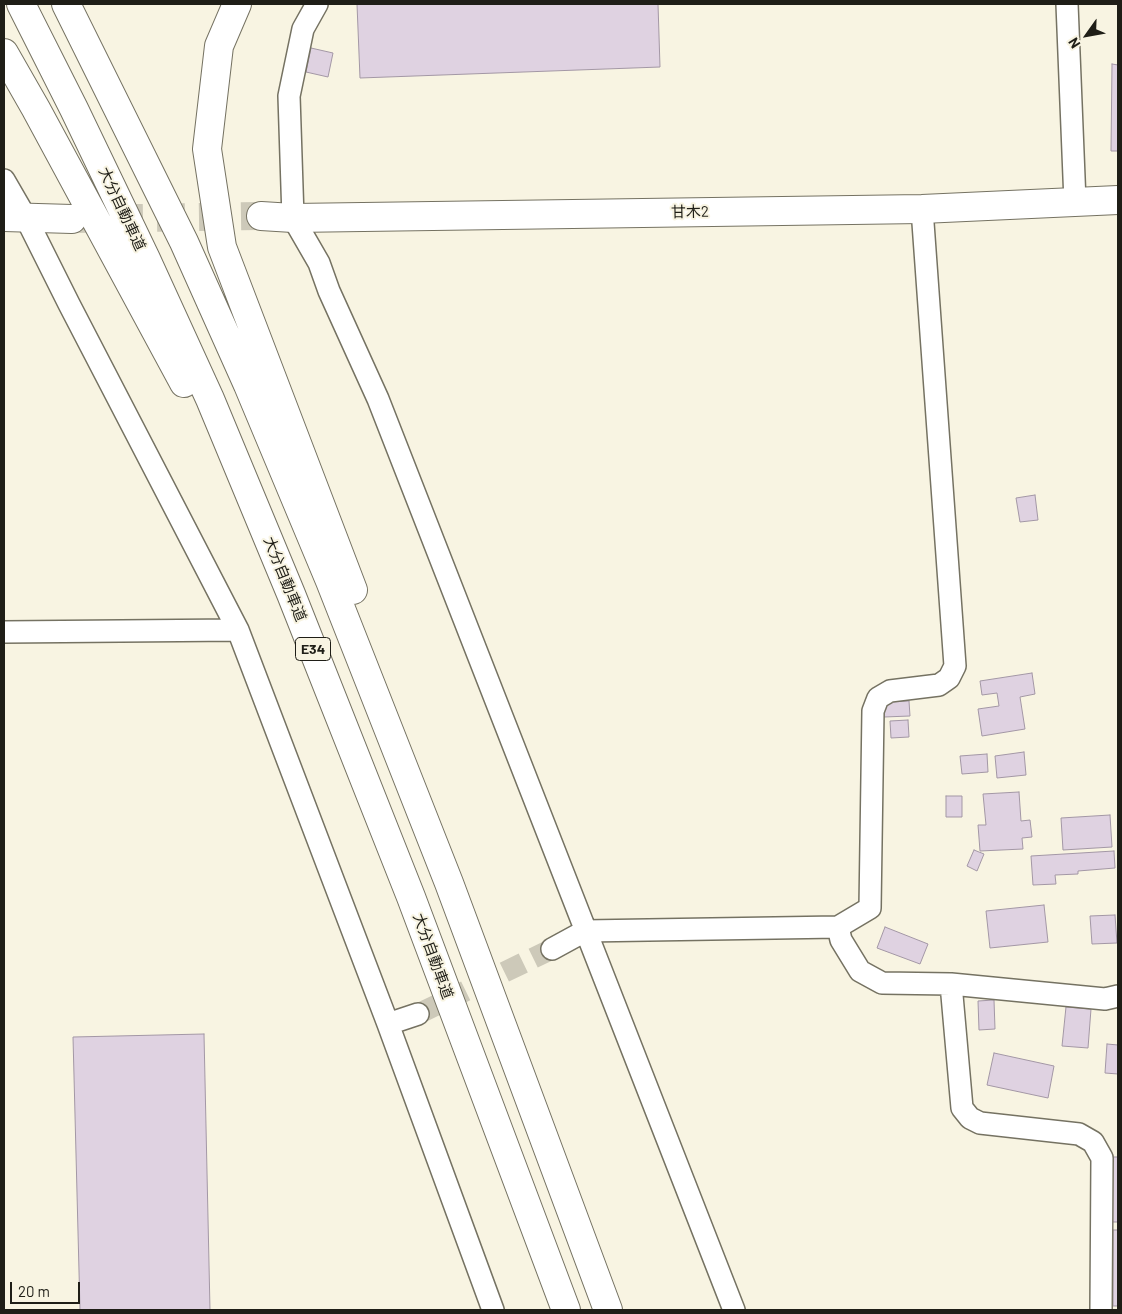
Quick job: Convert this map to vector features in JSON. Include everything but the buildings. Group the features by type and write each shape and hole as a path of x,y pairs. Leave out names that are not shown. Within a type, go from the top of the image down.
{"main road":[{"name":"大分自動車道","path":"21,4 74,109 214,408 291,594 412,897 566,1310"},
{"name":"E34","path":"66,4 184,242 248,386 330,580 449,883 608,1310"},
{"path":"237,4 219,46 207,149 222,247 348,575 449,883"},
{"path":"4,53 186,386 291,594"},
{"name":"甘木2","path":"261,216 293,218 922,209 1118,200"},
{"path":"15,218 72,219"}],"street":[{"path":"317,4 303,29 289,96 293,218 319,263 329,291 378,399 734,1310"},
{"path":"1067,4 1075,202"},
{"path":"4,180 15,218 69,304 238,630 388,1024 493,1310"},
{"path":"552,949 585,931 838,927 870,908 873,711 878,698 890,691 939,685 949,678 954,666 922,209"},
{"path":"4,632 238,630"},
{"path":"838,927 841,940 860,971 882,982 951,984 1105,999 1118,996"},
{"path":"951,984 962,1108 970,1118 980,1123 1079,1134 1093,1142 1102,1158 1101,1310"},
{"path":"388,1024 418,1014"}],"tunnel":[{"path":"73,219 261,216"},
{"path":"418,1014 552,949"}]}
